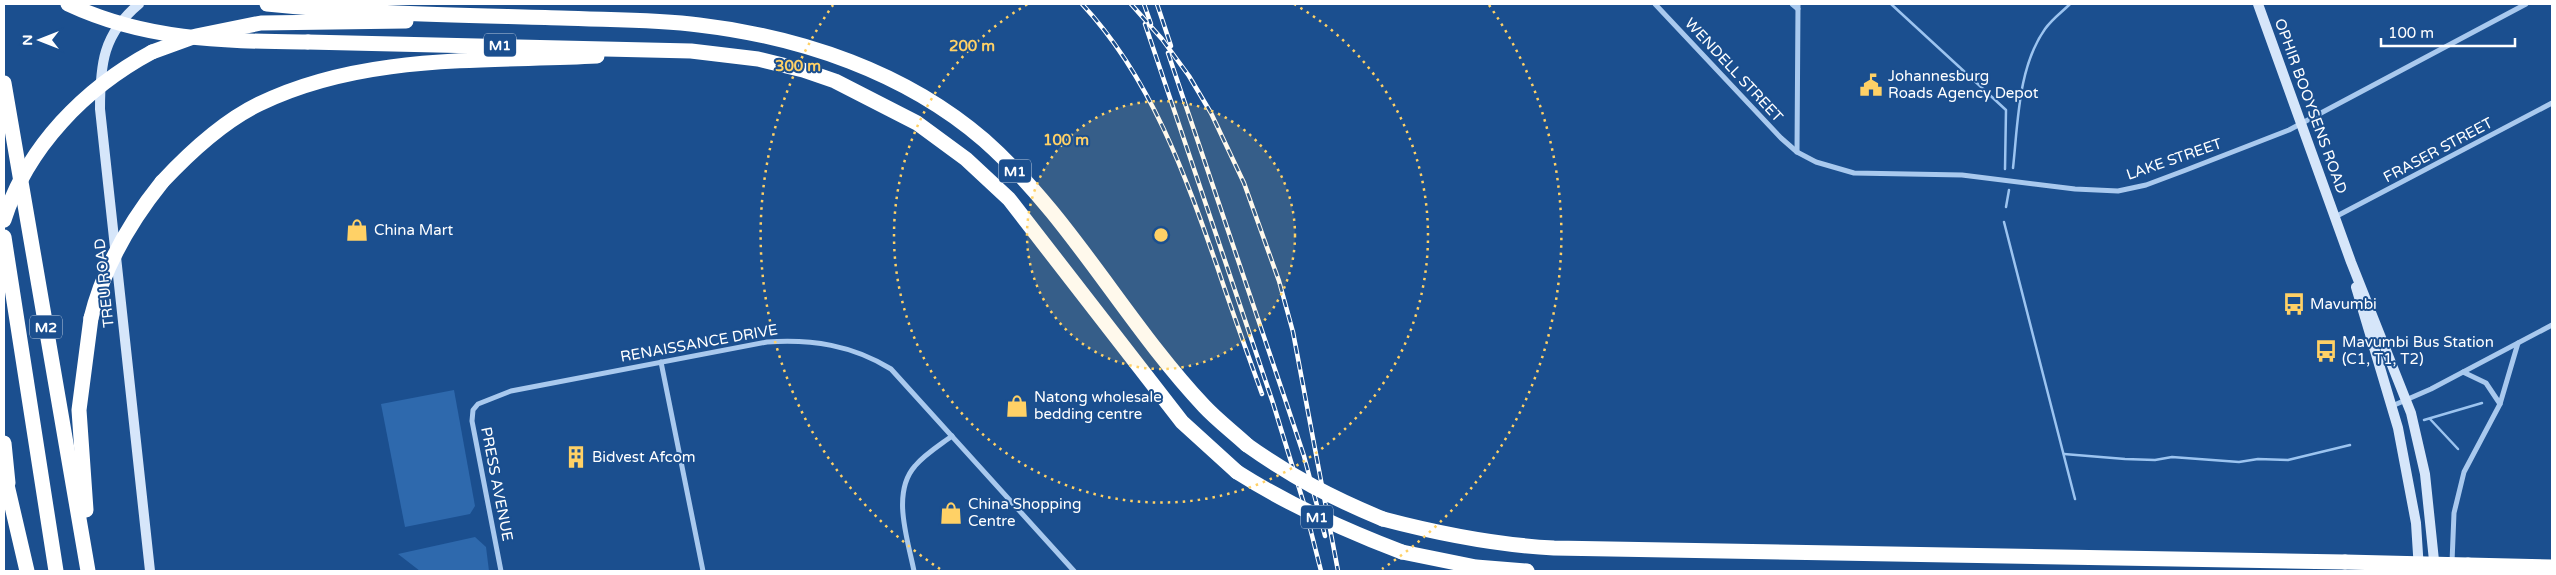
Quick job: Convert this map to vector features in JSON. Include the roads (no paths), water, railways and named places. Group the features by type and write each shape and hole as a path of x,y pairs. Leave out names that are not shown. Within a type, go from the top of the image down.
{"highway":[{"name":"M1","path":"68,4 96,17 165,35 223,41 691,50 758,59 803,70 836,81 917,123 966,159 1009,199 1182,422 1236,472 1296,507 1345,531 1402,552 1459,564 1526,571"},
{"name":"M1","path":"267,4 696,24 761,34 818,49 875,71 926,98 982,139 1032,187 1204,407 1247,445 1283,471 1329,497 1383,519 1435,533 1480,541 1554,548 2552,567"},
{"path":"4,220 27,170 64,119 103,84 152,52 196,36 261,23 402,22 452,14"},
{"path":"85,552 87,518 79,410 91,318 104,279 124,235 162,182 190,152 258,104 322,79 378,68 431,63 670,54 691,50"},
{"name":"M2","path":"4,83 88,571"},
{"name":"M2","path":"4,237 56,571"},
{"path":"4,443 8,487"},
{"path":"4,472 27,571"}],"main road":[{"name":"TREU ROAD","path":"139,4 116,29 103,57 100,108 150,571"},
{"name":"OPHIR BOOYSENS ROAD","path":"2258,4 2351,262"},
{"path":"2351,262 2407,401 2425,474 2435,571"},
{"path":"2351,262 2363,315 2392,406 2415,514 2419,571"}],"street":[{"name":"WENDELL STREET","path":"1654,4 1749,105 1797,152"},
{"path":"1792,4 1798,6 1797,152"},
{"name":"LAKE STREET","path":"1797,152 1832,168 1854,173 1953,174 2101,191 2132,188 2244,148 2300,124 2526,4"},
{"name":"FRASER STREET","path":"2335,218 2552,103"},
{"path":"2392,406 2407,401 2552,325"},
{"name":"RENAISSANCE DRIVE","path":"478,404 512,391 767,342 794,340 848,348 870,356 892,369 1074,571"},
{"path":"2452,571 2454,513 2459,487 2474,452 2500,404 2518,343"},
{"path":"662,362 703,571"},
{"path":"2464,372 2486,383 2500,404"},
{"name":"PRESS AVENUE","path":"478,404 473,410 472,420 501,571"},
{"path":"914,571 905,525 903,500 906,482 915,466 952,436"}],"waterway":[{"path":"1891,4 2006,110 2005,169"},
{"path":"2013,168 2018,114 2029,60 2045,29 2070,4"},
{"path":"2006,207 2009,190"},
{"path":"2004,222 2075,499"},
{"path":"2424,420 2482,403"},
{"path":"2430,419 2458,449"},
{"path":"2064,454 2125,459 2155,460 2172,457 2239,462 2258,459 2288,460 2350,445"}],"railway":[{"path":"1082,4 1128,63 1164,129 1206,233 1262,394"},
{"path":"1131,4 1162,39 1189,76 1211,113 1244,183 1279,281 1293,332 1338,571"},
{"path":"1144,4 1151,24"},
{"path":"1157,4 1171,46"},
{"path":"1145,24 1273,403 1304,504 1321,571"},
{"path":"1168,53 1304,456 1325,536"}],"place":[{"name":"Johannesburg Roads Agency Depot","path":"1871,85"},
{"name":"China Mart","path":"357,230"},
{"name":"Mavumbi","path":"2294,304"},
{"name":"Mavumbi Bus Station (C1, T1, T2)","path":"2326,351"},
{"name":"Natong wholesale bedding centre","path":"1017,406"},
{"name":"Bidvest Afcom","path":"576,457"},
{"name":"China Shopping Centre","path":"951,513"}]}
